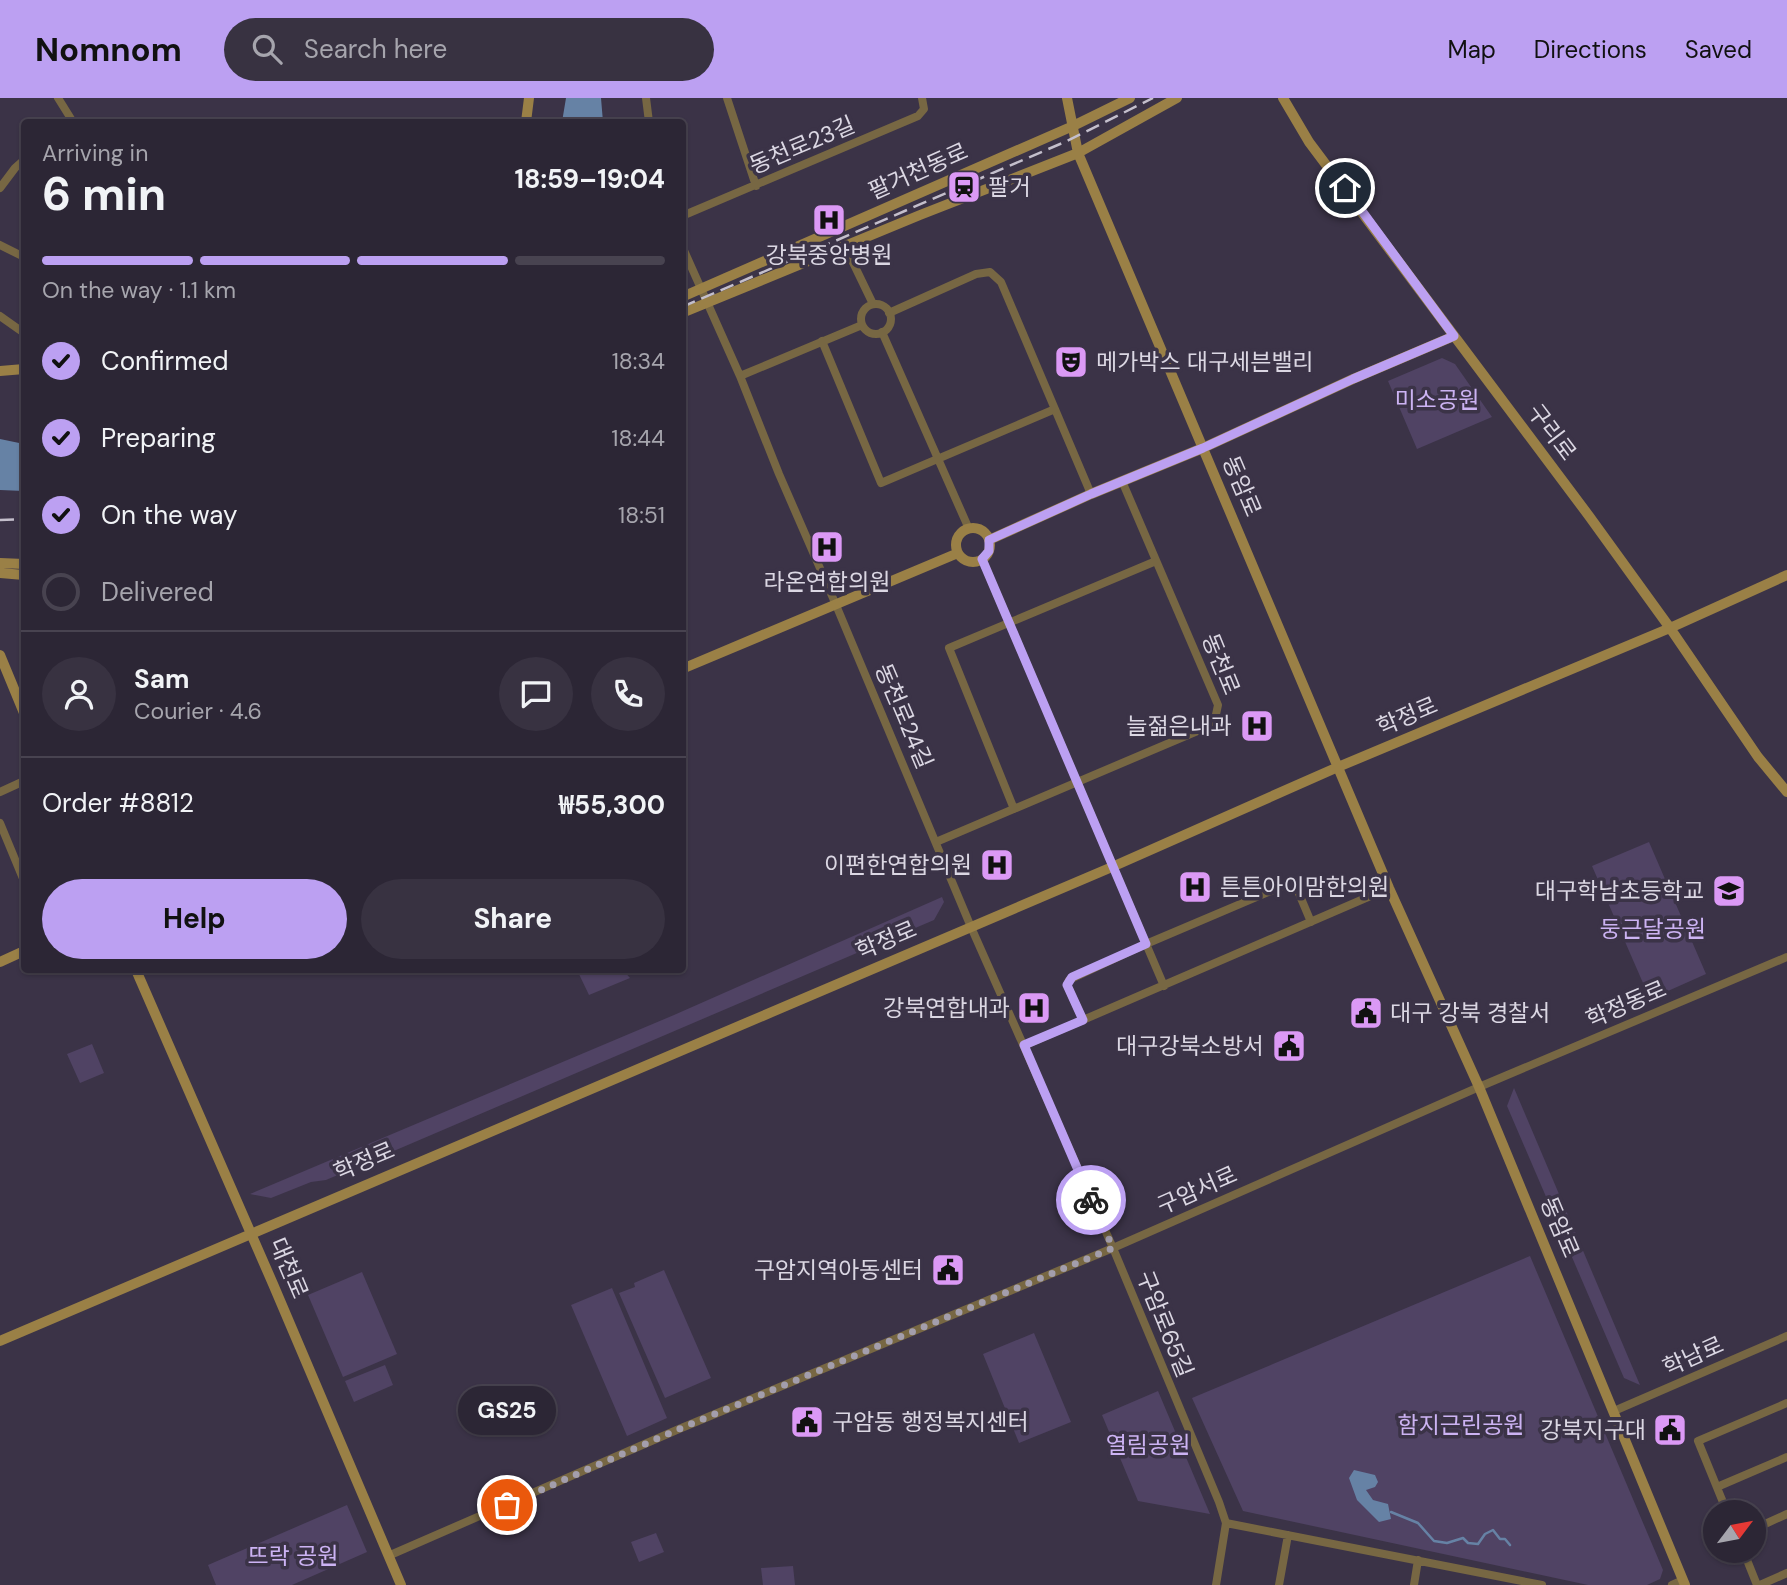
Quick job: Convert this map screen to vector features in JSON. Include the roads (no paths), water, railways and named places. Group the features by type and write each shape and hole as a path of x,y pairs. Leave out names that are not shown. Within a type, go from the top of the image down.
{"main road":[{"path":"526,119 529,98"},
{"name":"동암로","path":"1067,98 1078,153 1389,888 1479,1087 1684,1582"},
{"name":"팔거천동로","path":"686,296 1073,127 1130,98"},
{"name":"팔거천동로","path":"686,311 1078,153 1177,98"},
{"name":"구리로","path":"1283,98 1309,142 1670,628 1758,757 1787,792"},
{"path":"989,540 1454,336"},
{"path":"0,371 21,369"},
{"path":"969,529 983,531 989,540 989,551 982,559 972,562 958,553 958,537 969,529"},
{"path":"686,667 958,553"},
{"path":"0,563 21,564"},
{"path":"0,573 21,575"},
{"name":"학정로","path":"0,1341 250,1232 1112,867 1338,767 1670,628 1787,575"},
{"path":"0,655 21,705"},
{"path":"1,960 21,952"},
{"name":"대천로","path":"137,973 401,1585"}],"street":[{"path":"58,98 71,119"},
{"path":"646,98 649,119"},
{"path":"727,98 756,186"},
{"name":"동천로23길","path":"686,214 918,116 924,108 922,98"},
{"path":"0,188 21,162"},
{"path":"0,245 21,256"},
{"path":"845,246 873,304"},
{"path":"686,255 836,605"},
{"path":"889,313 976,274 990,272 1001,282 1091,494"},
{"path":"873,304 881,305 889,313 890,324 883,332 873,333 862,325 863,312 873,304"},
{"path":"0,316 21,331"},
{"path":"740,376 862,325"},
{"path":"883,332 969,529"},
{"path":"822,341 881,483 1055,409"},
{"name":"동천로","path":"1076,782 1214,724 1217,716 1218,705 1122,481"},
{"path":"982,559 1164,986"},
{"path":"1014,809 950,648 1156,561"},
{"name":"동천로24길","path":"836,605 971,927"},
{"path":"936,842 1076,782"},
{"path":"0,792 21,783"},
{"path":"0,823 21,874"},
{"path":"1083,1020 1067,985 1069,980 1146,944 1292,882 1311,922"},
{"path":"1024,1045 1389,888"},
{"name":"구암로65길","path":"971,927 1113,1248 1219,1502 1226,1523 1216,1585"},
{"name":"학정동로","path":"1479,1087 1787,957"},
{"name":"구암서로","path":"388,1556 679,1429 1113,1248 1479,1087"},
{"name":"학남로","path":"1614,1411 1787,1336"},
{"path":"1722,1500 1698,1441 1787,1403"},
{"path":"1717,1487 1787,1457"},
{"path":"1766,1524 1787,1514"},
{"path":"1226,1523 1542,1585"},
{"path":"1279,1585 1288,1535"},
{"path":"1414,1585 1418,1560"},
{"path":"1749,1563 1758,1585 1787,1573"},
{"path":"1672,1585 1684,1582"}],"water":[{"path":"566,98 601,98 603,119 562,119"},
{"path":"0,439 21,443 21,491 0,490"},
{"path":"1354,1470 1375,1475 1378,1482 1375,1487 1366,1490 1373,1500 1388,1504 1391,1519 1379,1522 1357,1500 1349,1478"}],"waterway":[{"path":"1391,1512 1418,1523 1434,1541 1447,1543 1463,1538 1468,1543 1478,1544 1485,1534 1493,1530 1500,1539 1505,1539 1510,1545"}],"railway":[{"path":"686,305 1067,141 1153,98"},
{"path":"0,520 21,519"}],"place":[{"name":"팔거","path":"964,187"},
{"name":"강북중앙병원","path":"829,220"},
{"name":"메가박스 대구세븐밸리","path":"1071,362"},
{"name":"라온연합의원","path":"827,547"},
{"name":"늘젊은내과","path":"1257,726"},
{"name":"이편한연합의원","path":"997,865"},
{"name":"튼튼아이맘한의원","path":"1195,887"},
{"name":"대구학남초등학교","path":"1729,891"},
{"name":"강북연합내과","path":"1034,1008"},
{"name":"대구 강북 경찰서","path":"1366,1013"},
{"name":"대구강북소방서","path":"1289,1046"},
{"name":"구암지역아동센터","path":"948,1270"},
{"name":"구암동 행정복지센터","path":"807,1422"},
{"name":"강북지구대","path":"1670,1430"},
{"name":"GS25","path":"507,1505"}],"park label":[{"name":"미소공원","path":"1437,400"},
{"name":"둥근달공원","path":"1653,929"},
{"name":"함지근린공원","path":"1461,1425"},
{"name":"열림공원","path":"1148,1445"},
{"name":"뜨락 공원","path":"293,1556"}]}
